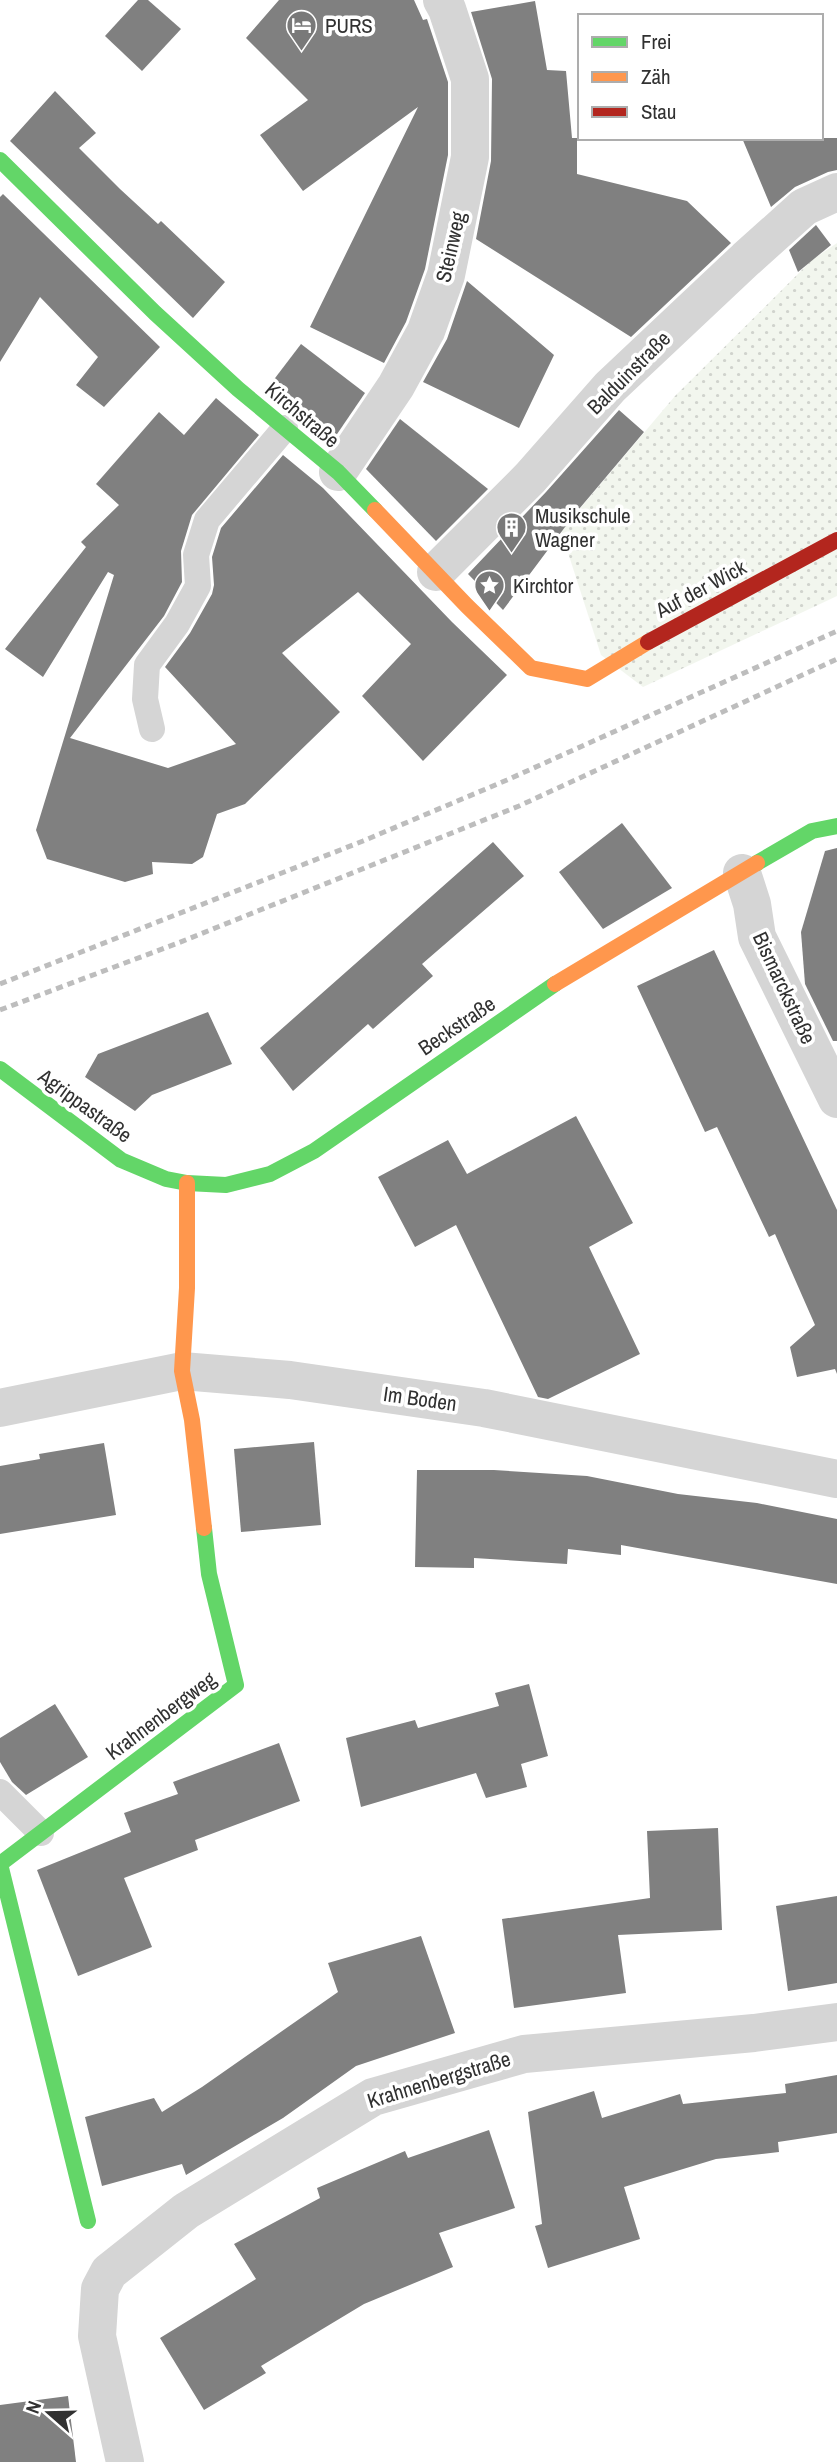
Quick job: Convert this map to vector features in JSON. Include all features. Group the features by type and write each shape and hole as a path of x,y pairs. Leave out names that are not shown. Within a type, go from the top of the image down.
{"street":[{"name":"Steinweg","path":"338,472 396,386 420,342 446,275 470,157 471,79 442,0"},
{"name":"Kirchstraße","path":"0,160 155,313 238,389 338,472 467,607 531,668 587,679"},
{"name":"Balduinstraße","path":"436,572 530,478 610,387 804,207 837,192"},
{"name":"Auf der Wick","path":"587,679 629,652 837,540"},
{"name":"Beckstraße","path":"187,1183 226,1185 270,1174 314,1151 564,978 812,831 837,826"},
{"name":"Bismarckstraße","path":"742,873 752,904 757,937 837,1099"},
{"name":"Agrippastraße","path":"0,1069 121,1160 166,1179 187,1183"},
{"name":"Krahnenbergweg","path":"88,2221 0,1864 236,1685 209,1574 192,1420 182,1371 187,1288 187,1183"},
{"name":"Im Boden","path":"0,1408 182,1371 289,1380 484,1408 837,1479"},
{"name":"Krahnenbergstraße","path":"125,2462 97,2336 100,2289 108,2272 186,2211 373,2097 524,2054 754,2033 837,2022"}],"lane":[{"path":"152,729 145,699 147,665 177,624 198,586 196,555 208,520 285,428"},
{"path":"0,1792 41,1833"}],"shaded area":[{"path":"837,243 837,596 643,687 601,655 561,531 675,396 812,260"}],"building":[{"path":"138,0 148,0 181,29 142,71 105,36"},
{"path":"279,0 414,0 423,20 427,19 448,82 448,155 425,269 406,322 384,363 310,327 418,107 303,191 260,135 308,100 246,38"},
{"path":"535,1 547,70 566,71 572,138 577,138 577,174 687,201 731,243 631,337 476,239 491,161 492,79 471,12"},
{"path":"55,91 96,133 79,148 158,224 161,221 225,282 193,318 10,141"},
{"path":"837,138 837,170 795,187 771,207 743,140"},
{"path":"3,194 160,347 104,407 76,385 98,357 40,297 0,362 0,197"},
{"path":"816,225 831,245 798,272 789,250"},
{"path":"467,281 554,355 519,428 423,382 447,339"},
{"path":"301,344 365,393 333,440 269,386"},
{"path":"216,398 259,435 192,515 181,551 182,582 164,616 70,738 168,768 236,744 165,667 190,633 212,594 212,557 221,528 283,455 323,488 507,675 423,761 362,696 411,644 358,592 282,653 340,712 245,804 217,814 203,857 192,864 152,862 153,874 125,882 47,859 36,830 114,575 108,572 43,677 5,649 86,547 81,542 119,505 96,484 159,412 184,435"},
{"path":"619,410 644,432 574,515 503,610 468,574"},
{"path":"400,419 488,489 436,541 366,469"},
{"path":"622,823 672,888 603,929 559,872"},
{"path":"493,842 524,876 422,964 433,976 373,1029 368,1024 293,1091 260,1048"},
{"path":"837,848 837,1041 833,1041 805,984 801,932 825,851"},
{"path":"714,950 837,1210 837,1374 835,1369 797,1377 790,1347 815,1325 775,1234 769,1237 717,1127 705,1132 637,986"},
{"path":"208,1012 232,1064 152,1095 135,1111 85,1077 98,1054"},
{"path":"576,1116 633,1223 589,1247 640,1354 548,1399 538,1397 456,1225 415,1247 378,1177 448,1140 467,1174"},
{"path":"314,1442 321,1525 241,1532 234,1449"},
{"path":"104,1443 116,1515 0,1534 0,1466 40,1459 39,1454"},
{"path":"417,1470 494,1470 587,1476 678,1494 757,1503 837,1519 837,1584 621,1545 621,1555 568,1549 567,1564 474,1558 474,1568 415,1567"},
{"path":"529,1684 548,1756 521,1764 527,1787 486,1798 476,1773 361,1807 346,1738 415,1720 418,1728 499,1706 495,1693"},
{"path":"55,1704 88,1757 26,1795 12,1782 0,1762 0,1738"},
{"path":"279,1743 300,1801 195,1840 198,1850 124,1878 152,1947 78,1976 37,1870 131,1832 124,1813 178,1794 173,1782"},
{"path":"718,1828 722,1930 618,1935 626,1993 514,2008 502,1919 650,1898 647,1831"},
{"path":"837,1896 837,1983 788,1991 776,1906"},
{"path":"421,1936 455,2033 356,2066 283,2118 186,2175 182,2164 102,2186 85,2117 154,2098 162,2112 338,1992 328,1963"},
{"path":"837,2075 837,2133 778,2142 779,2152 716,2159 624,2187 640,2239 548,2268 535,2226 542,2224 528,2112 594,2091 602,2118 680,2094 683,2104 786,2093 785,2084"},
{"path":"489,2130 515,2208 439,2233 453,2267 364,2304 261,2366 266,2373 204,2410 160,2338 256,2279 234,2244 320,2198 317,2188 405,2151 408,2158"},
{"path":"68,2396 76,2462 0,2462 0,2405"}],"railway":[{"path":"0,984 363,841 507,780 837,631"},
{"path":"0,1010 178,943 519,806 837,659"}],"traffic: fast":[{"path":"0,160 155,313 238,389 338,472 375,510"},
{"path":"757,863 812,831 837,826"},
{"path":"0,1069 121,1160 166,1179 226,1185 270,1174 314,1151 555,984"},
{"path":"88,2221 0,1864 236,1685 209,1574 204,1528"}],"traffic: slow":[{"path":"375,510 531,668 587,679 648,642"},
{"path":"555,984 757,863"},
{"path":"187,1183 187,1288 182,1371 192,1420 204,1528"}],"traffic: jam":[{"path":"648,642 837,540"}],"place":[{"name":"PURS","path":"302,53"},
{"name":"Musikschule Wagner","path":"512,555"},
{"name":"Kirchtor","path":"490,613"}]}
